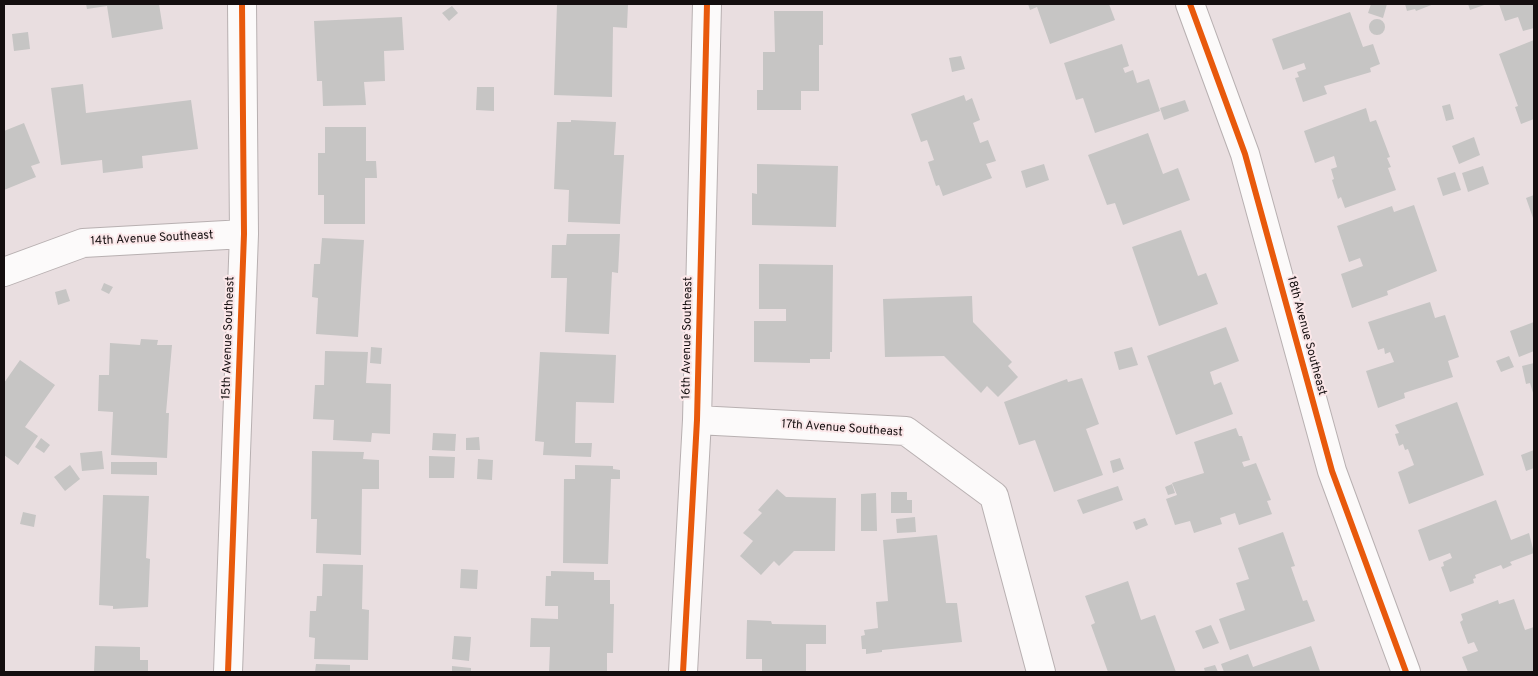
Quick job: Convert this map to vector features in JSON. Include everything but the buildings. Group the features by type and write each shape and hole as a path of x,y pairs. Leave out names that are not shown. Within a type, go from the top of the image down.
{"street":[{"name":"15th Avenue Southeast","path":"228,672 244,234 242,4"},
{"name":"16th Avenue Southeast","path":"683,672 697,420 707,4"},
{"name":"18th Avenue Southeast","path":"1190,4 1245,154 1332,470 1406,672"},
{"name":"14th Avenue Southeast","path":"4,272 83,243 244,234"},
{"name":"17th Avenue Southeast","path":"697,420 906,431 994,496 1042,672"}],"cycle path":[{"path":"228,672 244,234 242,4"},
{"path":"683,672 697,420 707,4"},
{"path":"1190,4 1245,154 1332,471 1406,672"}]}
